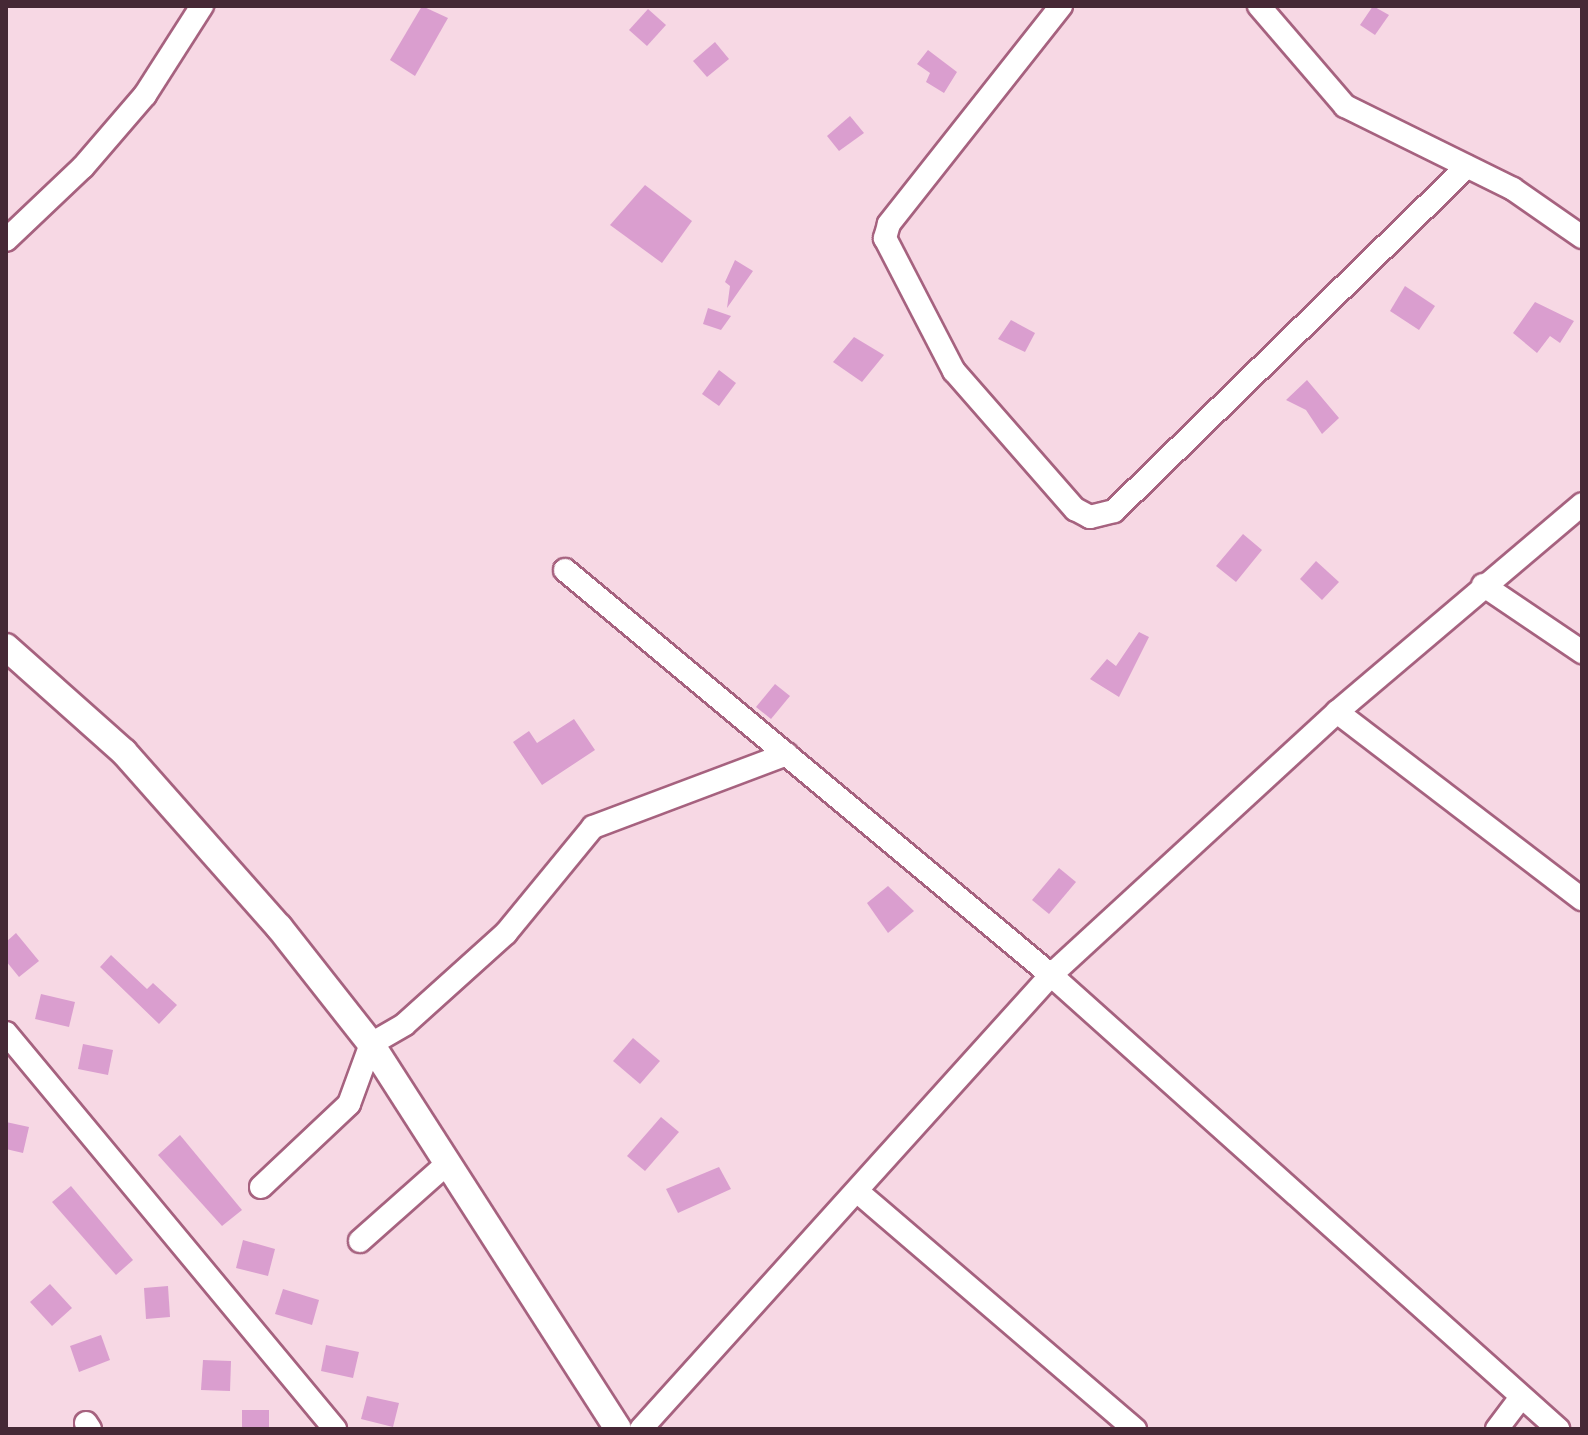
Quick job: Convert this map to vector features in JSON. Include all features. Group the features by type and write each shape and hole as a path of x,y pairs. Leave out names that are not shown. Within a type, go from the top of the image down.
{"main road":[{"path":"6,647 124,752 279,927 371,1044 618,1429"}],"street":[{"path":"6,240 76,175 145,95 202,6"},
{"path":"1061,6 889,224 885,238 954,371 1075,509 1090,517 1114,511 1467,167"},
{"path":"1259,6 1345,106 1541,206 1582,237"},
{"path":"641,1429 1051,975 1337,712 1582,504"},
{"path":"565,570 1051,975 1558,1429"},
{"path":"1483,585 1582,652"},
{"path":"1337,712 1582,899"},
{"path":"261,1187 349,1104 371,1044 405,1024 506,933 593,827 787,754"},
{"path":"6,1033 335,1429"},
{"path":"360,1241 448,1163"},
{"path":"858,1192 1135,1429"},
{"path":"1497,1429 1521,1397"}],"building":[{"path":"422,6 448,18 415,76 390,60"},
{"path":"1373,6 1389,15 1375,35 1360,25"},
{"path":"648,9 666,25 647,46 629,30"},
{"path":"715,42 729,59 707,77 693,61"},
{"path":"928,50 957,72 944,93 926,82 930,73 917,64"},
{"path":"850,116 864,133 839,151 827,136"},
{"path":"645,185 692,221 662,263 610,225"},
{"path":"735,260 753,271 727,308 730,286 725,282"},
{"path":"1405,286 1435,306 1419,330 1390,311"},
{"path":"1535,302 1574,321 1560,343 1550,336 1537,353 1513,333"},
{"path":"708,308 731,316 721,330 703,324"},
{"path":"1011,320 1035,333 1025,352 998,339"},
{"path":"854,337 884,355 862,382 833,362"},
{"path":"719,370 736,383 719,406 702,394"},
{"path":"1307,380 1339,418 1322,434 1306,410 1286,400"},
{"path":"1243,534 1262,550 1236,582 1216,566"},
{"path":"1316,561 1339,582 1322,600 1300,579"},
{"path":"1139,632 1149,637 1119,697 1090,679 1107,659 1116,666"},
{"path":"775,684 790,696 771,719 756,707"},
{"path":"574,719 595,750 542,785 513,742 529,731 537,743"},
{"path":"1059,868 1076,882 1049,914 1032,900"},
{"path":"888,886 914,911 888,933 867,903"},
{"path":"16,933 39,961 19,977 6,961 6,942"},
{"path":"111,955 147,989 153,983 177,1005 159,1024 100,967"},
{"path":"41,994 75,1002 69,1027 35,1019"},
{"path":"633,1038 660,1061 640,1084 613,1061"},
{"path":"83,1044 113,1050 108,1075 78,1069"},
{"path":"661,1117 679,1132 645,1171 627,1156"},
{"path":"6,1122 29,1127 23,1153 6,1149"},
{"path":"180,1135 242,1210 222,1226 158,1155"},
{"path":"719,1167 731,1189 678,1213 666,1189"},
{"path":"71,1186 133,1260 116,1275 52,1202"},
{"path":"243,1240 275,1249 268,1276 236,1268"},
{"path":"50,1284 72,1308 52,1326 30,1302"},
{"path":"168,1286 170,1317 146,1319 144,1288"},
{"path":"283,1289 319,1300 312,1325 275,1314"},
{"path":"101,1335 110,1360 79,1372 70,1346"},
{"path":"326,1345 359,1352 353,1378 321,1371"},
{"path":"203,1360 231,1361 230,1391 201,1390"},
{"path":"367,1396 399,1403 393,1427 361,1419"},
{"path":"242,1410 269,1410 269,1429 242,1429"}]}
